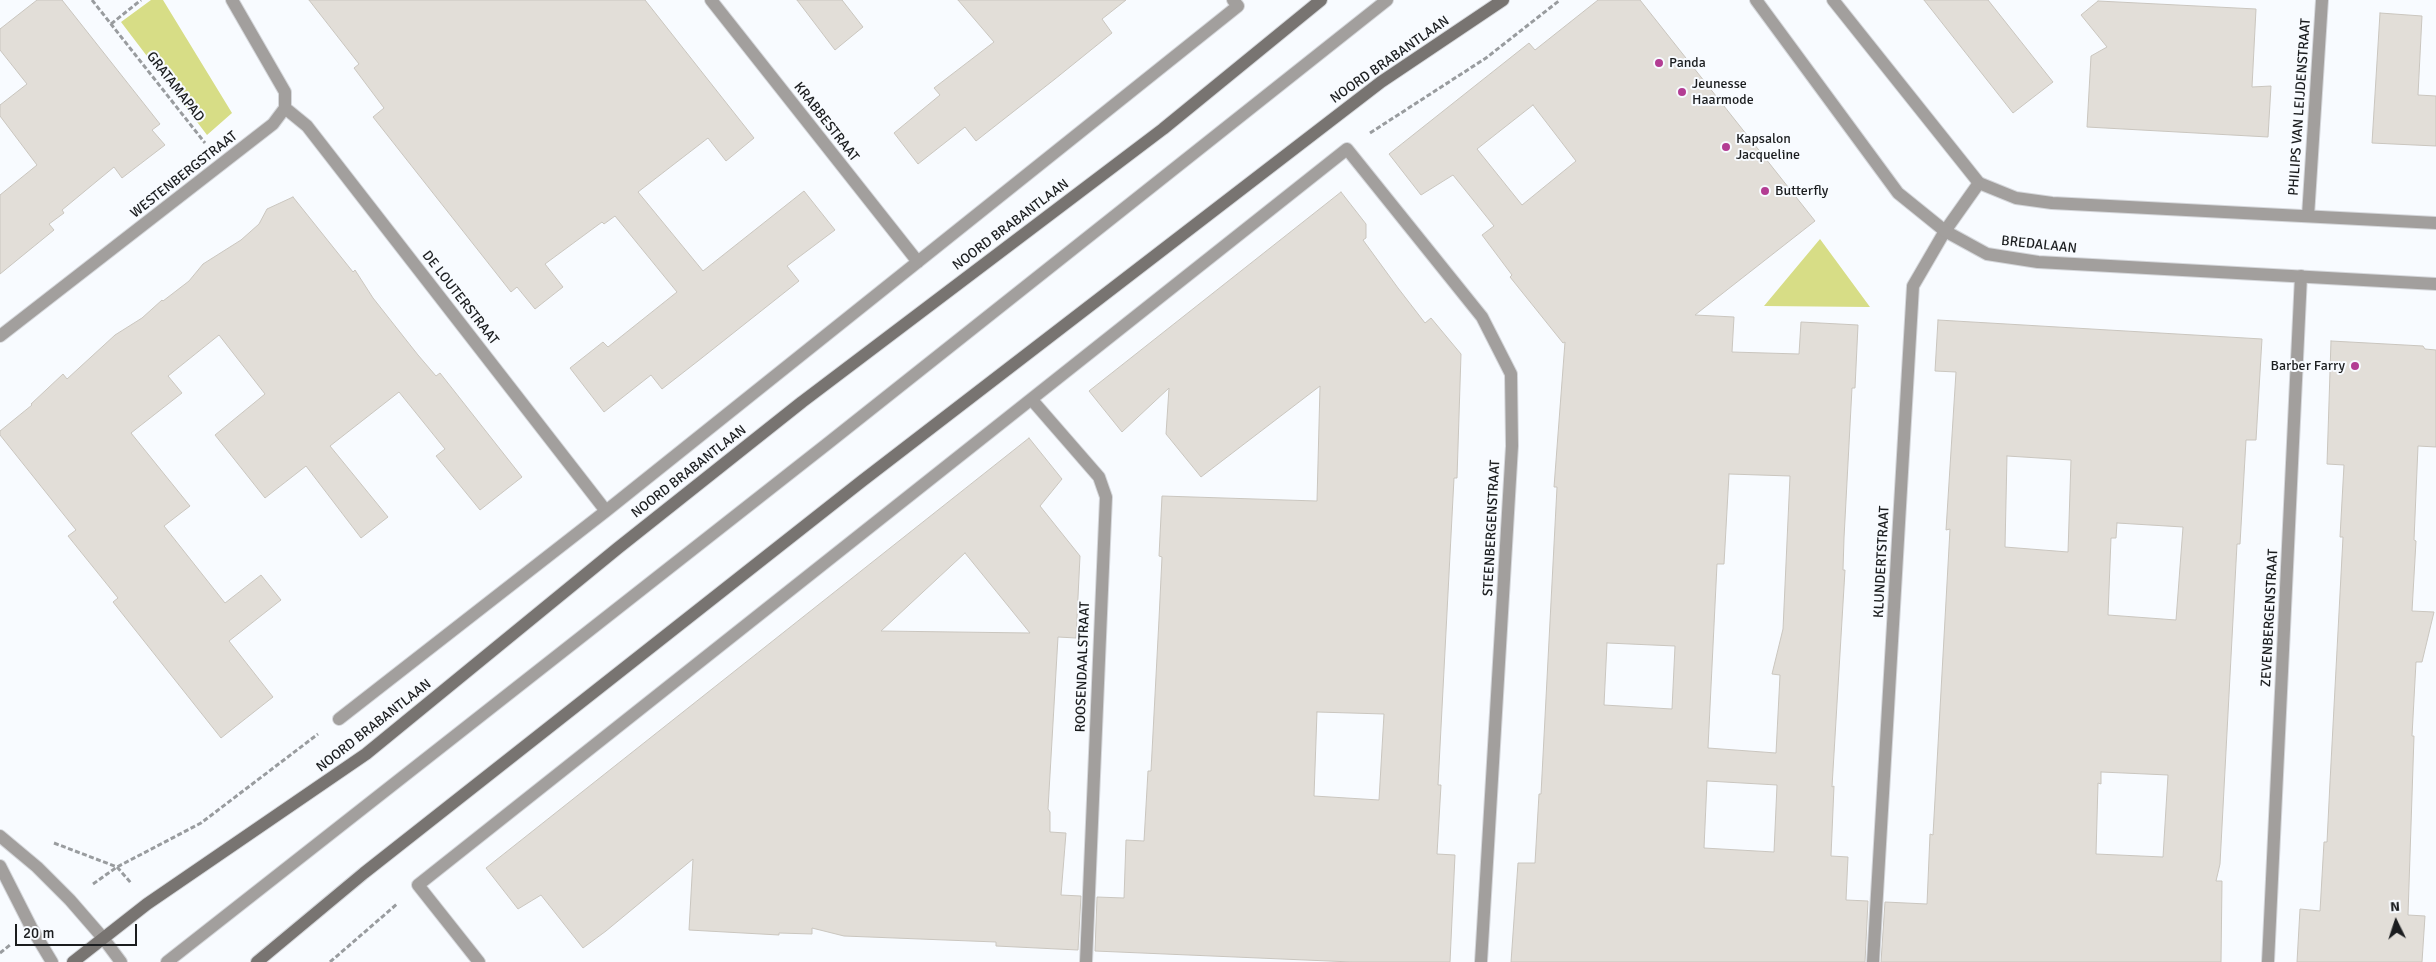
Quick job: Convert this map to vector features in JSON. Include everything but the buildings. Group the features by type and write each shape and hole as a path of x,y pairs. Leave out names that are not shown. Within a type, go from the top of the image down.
{"main road":[{"name":"NOORD BRABANTLAAN","path":"73,962 147,904 366,754 618,548 786,414 1163,129 1321,0"},
{"name":"NOORD BRABANTLAAN","path":"258,962 364,874 862,481 1381,82 1504,0"}],"street":[{"path":"232,0 285,92 285,108"},
{"name":"KRABBESTRAAT","path":"711,0 918,262"},
{"path":"167,962 827,444 1387,0"},
{"name":"BREDALAAN","path":"1756,0 1898,193 1945,232 1986,254 2038,262 2436,284"},
{"path":"1833,0 1979,183 2016,198 2052,204 2436,222"},
{"name":"PHILIPS VAN LEIJDENSTRAAT","path":"2308,216 2322,0"},
{"name":"NOORD BRABANTLAAN","path":"339,719 606,511 918,262 1235,3"},
{"name":"WESTENBERGSTRAAT","path":"0,336 273,124 285,108"},
{"name":"DE LOUTERSTRAAT","path":"285,108 307,126 606,511"},
{"path":"479,962 418,886 1347,149"},
{"name":"STEENBERGENSTRAAT","path":"1347,149 1482,317 1512,374 1512,446 1481,962"},
{"name":"KLUNDERTSTRAAT","path":"1873,962 1913,286 1945,232 1979,183"},
{"name":"ZEVENBERGENSTRAAT","path":"2268,962 2302,276"},
{"name":"ROOSENDAALSTRAAT","path":"1032,400 1099,477 1106,497 1086,962"},
{"path":"0,836 70,900 121,962"},
{"path":"0,866 31,927 52,962"}],"path":[{"name":"GRATAMAPAD","path":"92,0 222,164"},
{"path":"111,24 140,0"},
{"path":"1347,149 1405,108 1486,58 1560,0"},
{"name":"NOORD BRABANTLAAN","path":"70,900 117,867 201,823 339,719"},
{"path":"51,841 117,867 147,904"},
{"path":"330,962 418,886"},
{"path":"0,953 31,927"}],"green space":[{"path":"151,0 163,0 232,113 207,135 121,22"},
{"path":"1820,239 1870,307 1764,306"}],"place":[{"name":"Panda","path":"1659,63"},
{"name":"Jeunesse Haarmode","path":"1682,92"},
{"name":"Kapsalon Jacqueline","path":"1726,147"},
{"name":"Butterfly","path":"1765,191"},
{"name":"Barber Farry","path":"2355,366"}]}
